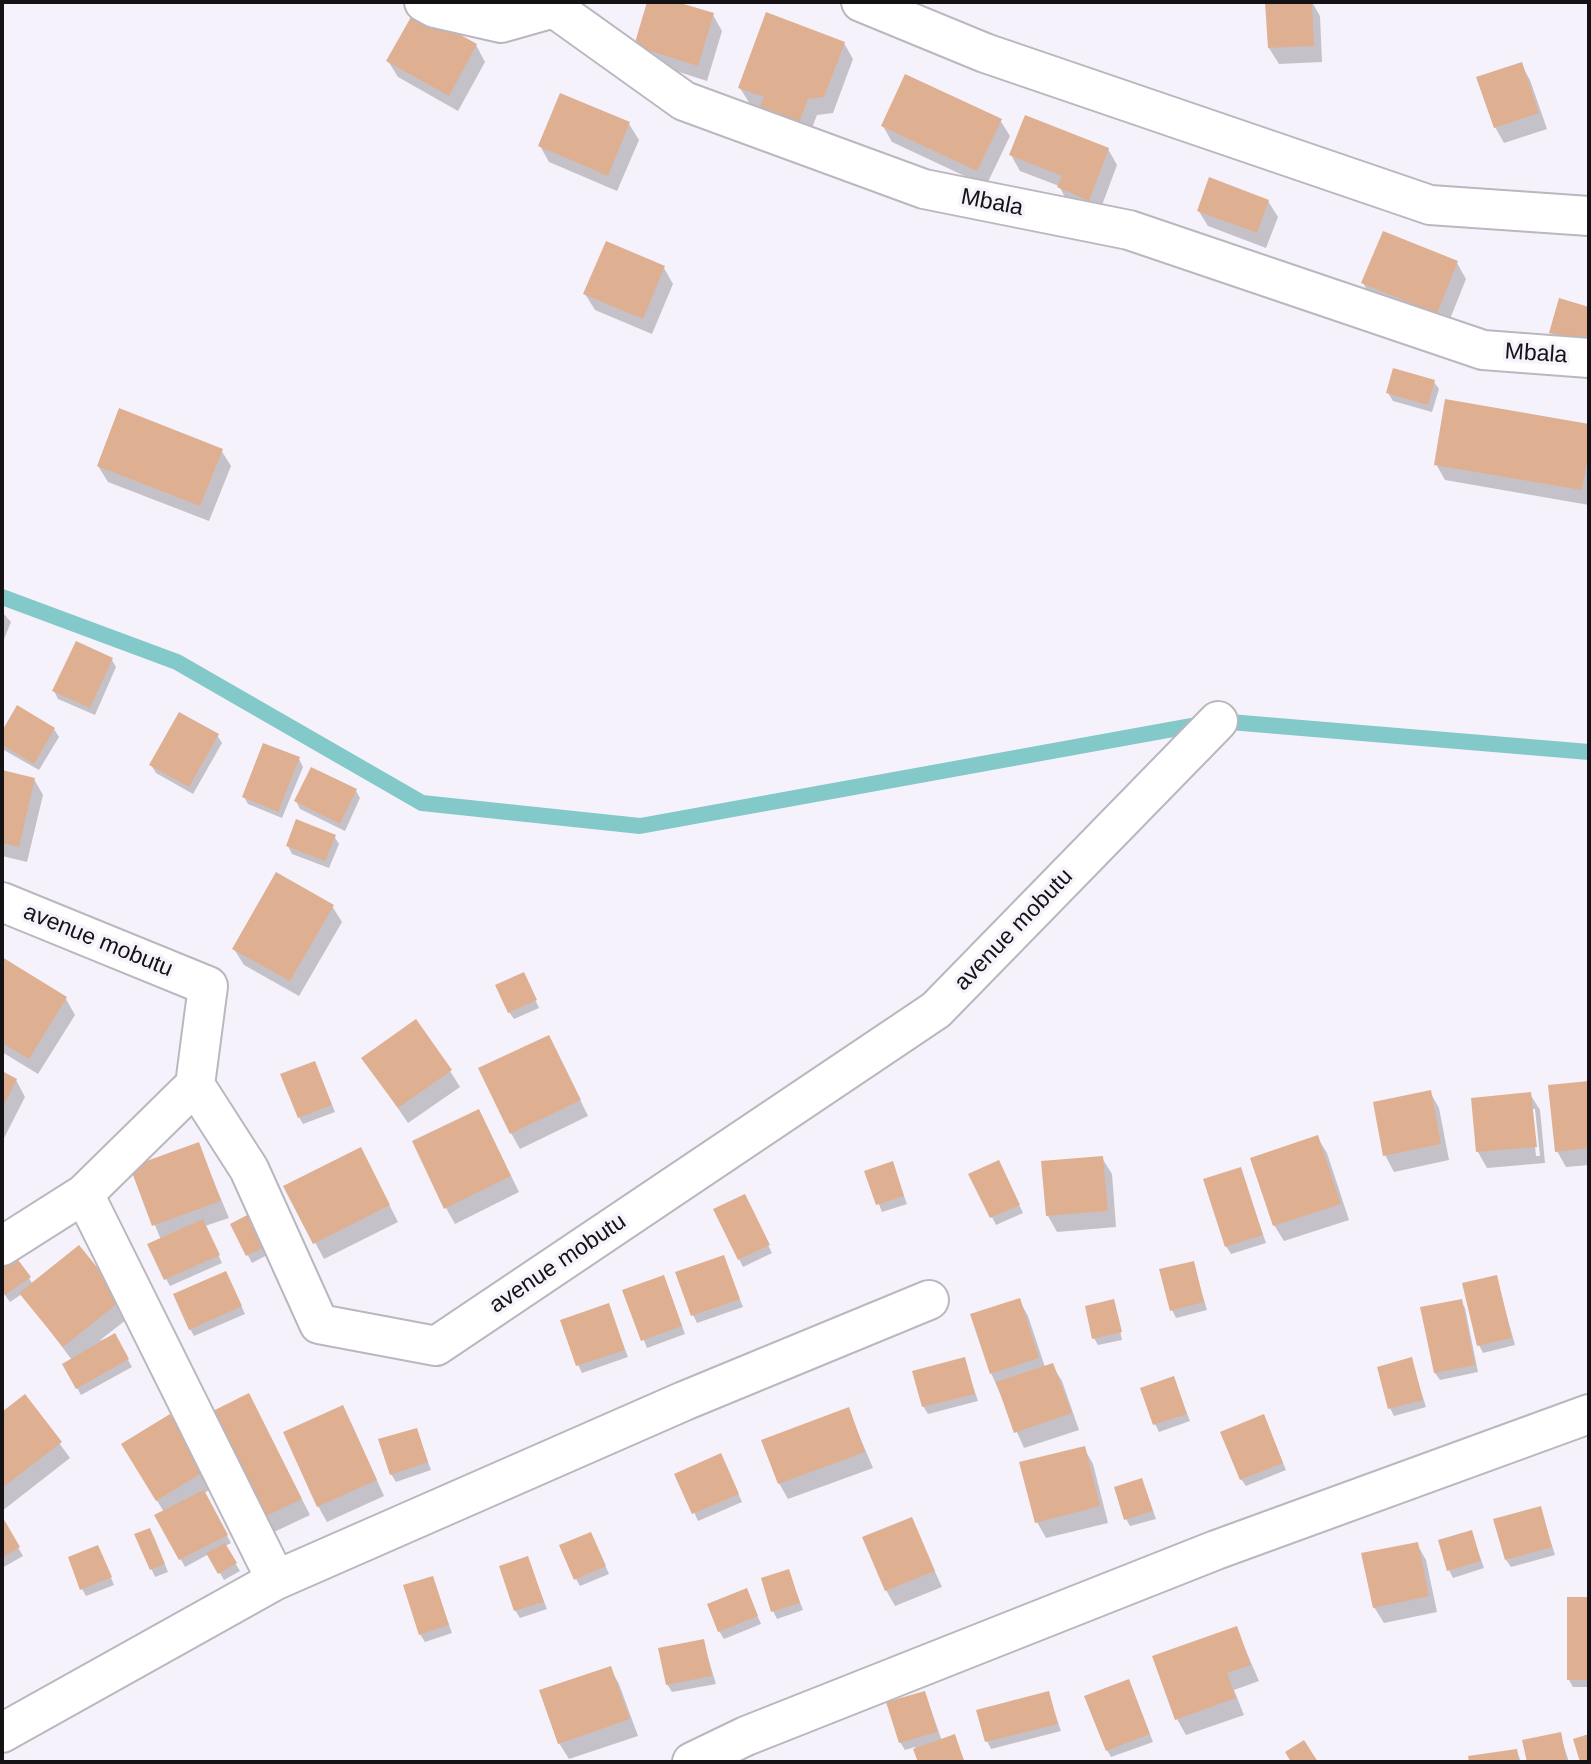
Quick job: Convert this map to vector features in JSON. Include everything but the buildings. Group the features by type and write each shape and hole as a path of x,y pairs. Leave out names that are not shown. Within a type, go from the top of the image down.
{"street":[{"name":"Mbala","path":"424,2 435,8 501,23 564,5 684,101 923,189 1129,230 1483,350 1589,358"},
{"path":"861,2 985,53 1430,205 1589,216"},
{"name":"avenue mobutu","path":"2,902 208,986 195,1085 249,1169 319,1324 436,1346 936,1010 1218,721"},
{"path":"2,1246 84,1194 195,1085"},
{"path":"84,1194 275,1580"},
{"path":"2,1733 275,1580 684,1401 929,1300"},
{"path":"692,1762 746,1736 1216,1550 1589,1414"}],"waterway":[{"path":"2,597 177,662 422,803 640,826 1218,721 1589,752"}]}
